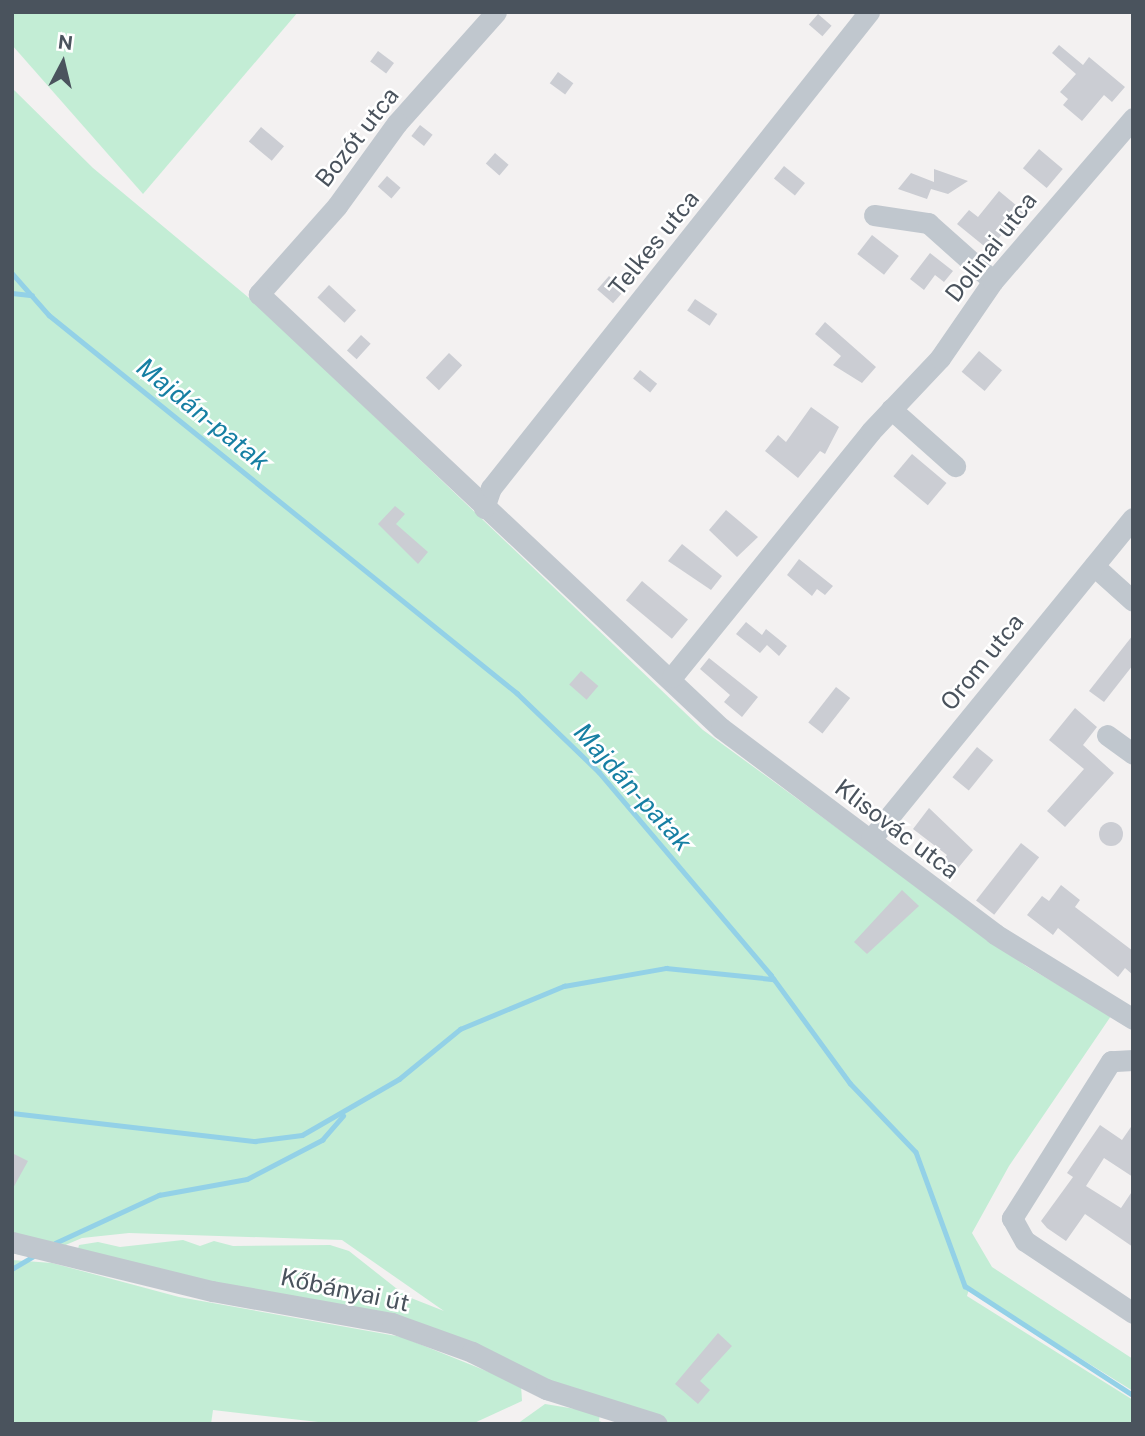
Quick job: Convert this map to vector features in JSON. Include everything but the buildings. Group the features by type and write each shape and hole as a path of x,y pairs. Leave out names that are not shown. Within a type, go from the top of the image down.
{"street":[{"name":"Bozót utca","path":"259,294 337,206 397,123 496,12"},
{"name":"Telkes utca","path":"484,508 491,488 869,12"},
{"name":"Dolinai utca","path":"671,677 891,410 940,358 993,281 1133,118"},
{"path":"874,215 928,223 993,281"},
{"name":"Klisovác utca","path":"259,294 484,508 671,677 720,728 776,774 871,839 995,934 1133,1018"},
{"path":"891,410 956,466"},
{"name":"Orom utca","path":"871,839 1133,518"},
{"path":"1094,566 1133,601"},
{"path":"1107,735 1133,754"},
{"path":"1133,1060 1111,1061 1012,1217 1018,1235 1133,1313"},
{"name":"Kőbányai út","path":"12,1242 212,1291 392,1323 472,1352 546,1389 657,1424"}],"green space":[{"path":"12,12 298,12 143,194 12,45"},
{"path":"12,88 93,168 260,307 703,730 1026,966 1111,1016 1009,1166 972,1233 992,1267 1133,1359 1133,1391 969,1289 967,1296 1133,1400 1133,1424 657,1424 546,1389 510,1361 77,1253 79,1245 98,1242 120,1247 183,1240 200,1246 214,1241 233,1246 330,1245 349,1251 406,1296 444,1311 342,1240 129,1233 82,1238 35,1258 12,1253"},
{"path":"12,1260 52,1263 179,1297 402,1337 521,1385 522,1401 472,1424 336,1424 213,1410 211,1424 12,1424"},
{"path":"545,1404 600,1413 599,1421 607,1424 517,1424"}],"waterway":[{"name":"Majdán-patak","path":"12,273 49,315 517,693 599,772 771,975 850,1083 916,1152 965,1286 1133,1395"},
{"path":"12,293 32,295"},
{"path":"12,1113 255,1141 302,1135 399,1079 460,1029 564,986 666,968 773,979"},
{"path":"55,1243 159,1195 247,1179 322,1140 343,1116"},
{"path":"12,1269 35,1255"}]}
